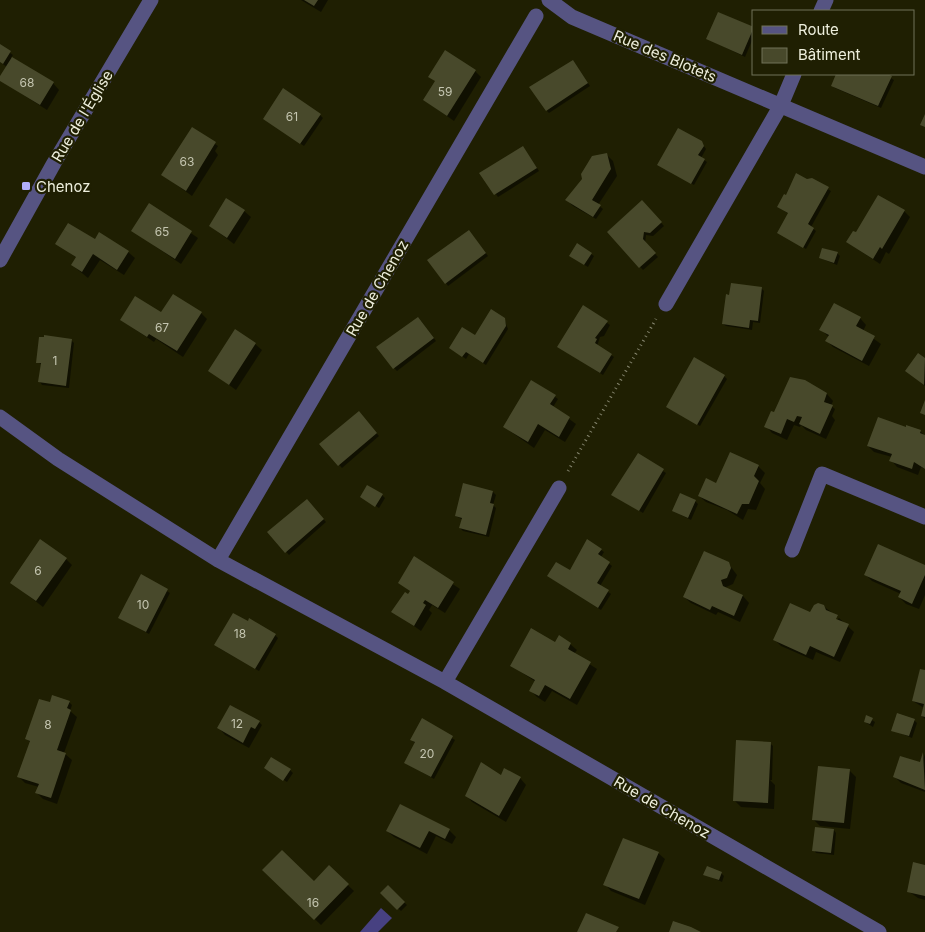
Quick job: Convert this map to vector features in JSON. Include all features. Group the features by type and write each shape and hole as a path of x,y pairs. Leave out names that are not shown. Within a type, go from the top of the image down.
{"street":[{"name":"Rue de l'Église","path":"0,260 54,163 151,0"},
{"name":"Rue des Blotets","path":"550,1 572,17 781,104 925,167"},
{"name":"Rue de Chenoz","path":"218,560 536,16"},
{"path":"666,304 781,104 794,75"},
{"name":"Rue de Chenoz","path":"0,417 58,459 218,560 444,682 879,932"},
{"path":"792,550 822,474 925,517"},
{"path":"444,682 559,488"}],"path":[{"path":"559,488 666,304"}],"shaded area":[{"path":"381,908 392,918 378,932 360,932"}],"building":[{"path":"304,0 318,0 314,6"},
{"path":"718,12 752,26 752,32 742,55 706,39"},
{"path":"0,44 11,51 3,64 0,62"},
{"path":"445,50 476,70 447,116 423,100 435,81 428,77"},
{"path":"12,57 54,82 40,105 0,81 0,76"},
{"path":"573,60 588,83 546,111 529,87"},
{"path":"836,75 892,76 878,106 831,86"},
{"path":"283,88 321,114 300,144 263,119"},
{"path":"925,114 925,127 920,125"},
{"path":"192,127 216,142 186,191 161,175"},
{"path":"678,128 702,141 704,146 698,155 705,159 691,184 657,165"},
{"path":"523,146 537,168 494,195 479,173"},
{"path":"607,153 611,169 592,200 601,205 593,217 565,200 582,179 581,174 592,156"},
{"path":"796,173 807,179 812,178 829,187 808,224 814,228 803,248 777,233 788,213 777,207 784,194 786,195"},
{"path":"878,195 905,210 882,249 880,247 873,259 846,242 853,231 856,232"},
{"path":"226,198 245,210 227,238 209,226"},
{"path":"642,200 662,222 650,233 644,232 643,239 656,253 639,268 607,232"},
{"path":"149,203 192,231 175,259 131,231"},
{"path":"68,223 95,239 99,232 129,251 117,270 93,254 82,272 71,265 76,257 55,244"},
{"path":"469,230 486,253 445,284 427,260"},
{"path":"577,243 592,253 584,265 569,256"},
{"path":"822,248 838,252 834,263 819,258"},
{"path":"731,283 762,287 758,321 750,320 749,328 722,324 726,294 729,295"},
{"path":"173,294 202,312 177,351 149,334 147,337 120,320 135,296 161,312"},
{"path":"834,303 861,317 856,326 875,336 862,361 825,341 829,335 819,330"},
{"path":"583,305 608,321 595,338 597,339 595,343 612,354 600,373 557,347"},
{"path":"491,309 505,318 506,326 483,363 466,352 462,357 449,348 462,327 475,335"},
{"path":"418,317 434,338 393,369 376,347"},
{"path":"235,329 256,343 229,385 208,371"},
{"path":"44,335 72,339 66,386 38,382 41,363 36,363 39,337 44,337"},
{"path":"918,353 925,358 924,385 905,371"},
{"path":"694,357 725,375 697,425 666,407"},
{"path":"790,377 805,380 827,393 824,402 833,405 820,434 799,424 802,417 797,416 794,422 787,419 781,434 764,427 771,411 774,412"},
{"path":"531,380 556,395 550,404 570,417 559,437 538,424 528,442 503,427"},
{"path":"925,400 925,415 920,413"},
{"path":"359,411 377,433 338,466 319,444"},
{"path":"878,417 921,430 920,433 925,435 925,469 914,462 912,469 889,461 892,454 867,446"},
{"path":"730,452 759,465 754,476 759,481 749,504 742,504 737,514 698,496 706,478 716,483"},
{"path":"638,453 664,469 639,511 611,495"},
{"path":"463,483 493,491 490,503 494,504 486,535 459,528 462,518 455,516"},
{"path":"367,485 383,494 375,507 360,497"},
{"path":"680,493 696,500 688,518 672,511"},
{"path":"307,499 324,519 285,553 267,532"},
{"path":"40,539 67,558 36,601 10,583"},
{"path":"587,539 602,549 598,554 610,562 597,583 609,590 598,608 547,576 556,562 570,570"},
{"path":"878,544 925,565 925,575 912,604 898,597 901,591 864,575"},
{"path":"704,551 729,562 731,568 727,578 721,580 723,586 743,595 734,616 712,606 710,610 683,597"},
{"path":"414,556 454,582 438,608 425,600 423,603 426,605 414,626 391,612 405,592 408,594 410,591 398,583"},
{"path":"141,574 168,589 146,632 118,618"},
{"path":"790,603 810,612 814,605 818,603 824,605 826,610 838,615 836,619 849,624 834,657 810,646 806,655 773,640"},
{"path":"233,613 248,621 249,618 276,634 255,669 214,645"},
{"path":"531,628 555,642 559,635 571,643 568,649 591,662 570,699 545,685 539,696 529,691 535,680 510,666"},
{"path":"920,669 925,670 925,717 921,716 924,704 912,701"},
{"path":"52,695 70,701 67,708 71,710 57,750 66,753 51,798 35,793 39,784 17,777 30,741 25,739 39,699 50,702"},
{"path":"230,705 260,721 255,729 251,727 243,743 217,728"},
{"path":"897,713 915,719 909,736 891,731"},
{"path":"866,715 873,718 870,724 864,722"},
{"path":"422,718 453,736 431,777 404,763 415,742 410,740"},
{"path":"736,740 771,742 768,803 733,801"},
{"path":"923,752 925,790 893,777 900,756 920,762"},
{"path":"271,757 291,769 283,781 264,768"},
{"path":"481,762 501,775 504,768 521,777 499,816 465,796"},
{"path":"818,766 850,769 844,823 812,820"},
{"path":"400,804 450,829 445,839 429,831 420,848 386,831"},
{"path":"815,827 834,829 831,853 812,851"},
{"path":"623,838 659,852 639,899 603,885"},
{"path":"282,850 314,881 329,865 349,884 314,920 262,870"},
{"path":"913,862 925,865 925,896 907,892"},
{"path":"707,866 722,872 719,880 703,875"},
{"path":"388,885 405,902 397,910 380,893"},
{"path":"586,913 619,927 616,932 577,932"},
{"path":"673,921 691,927 701,932 669,932"}],"place":[{"name":"Chenoz","path":"26,186"}]}
